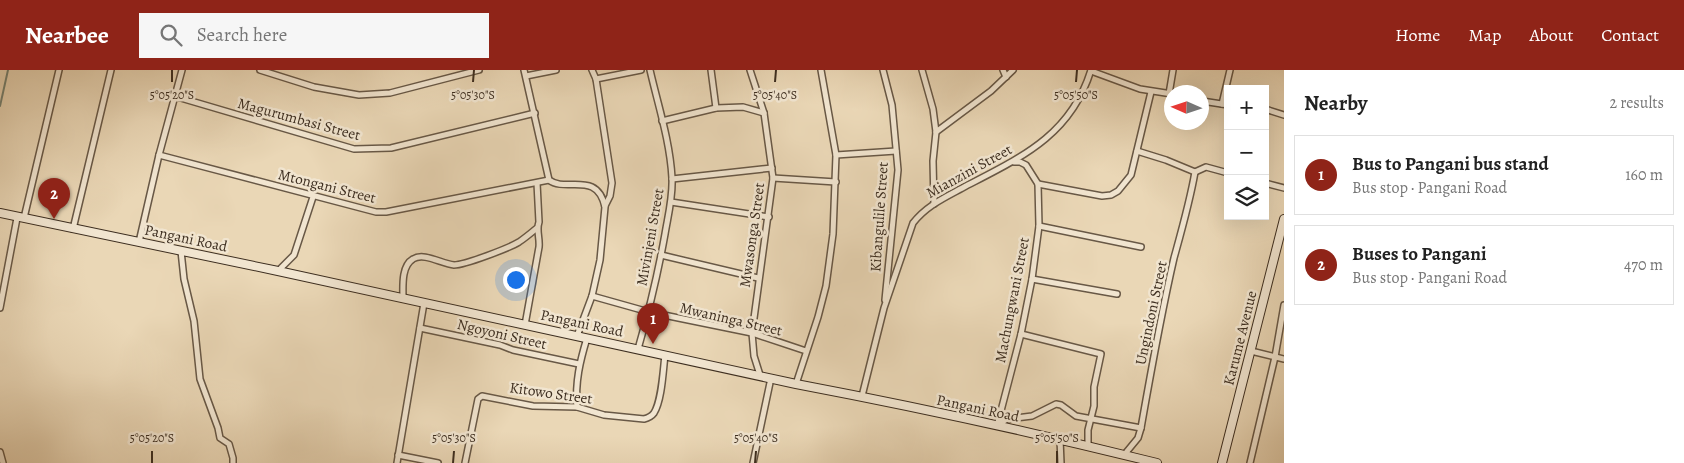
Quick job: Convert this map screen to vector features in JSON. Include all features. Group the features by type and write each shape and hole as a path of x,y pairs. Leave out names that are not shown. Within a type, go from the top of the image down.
{"main road":[{"name":"Pangani Road","path":"0,214 278,271 796,384 862,396 1060,439 1157,463"},
{"name":"Karume Avenue","path":"1222,463 1255,352 1284,219"}],"street":[{"path":"0,308 20,218 59,70"},
{"path":"73,228 111,70"},
{"path":"138,242 182,70"},
{"path":"260,70 314,87 359,95 390,93 479,70"},
{"path":"556,70 525,73 549,180 552,182 584,184 593,188 600,194 604,207 600,260 592,296 577,336"},
{"path":"592,70 596,79 612,183 610,196 604,207"},
{"path":"596,79 641,70"},
{"name":"Mivinjeni Street","path":"638,349 649,312 661,255 671,202 672,179 669,150 650,70"},
{"path":"710,70 716,108"},
{"name":"Mwasonga Street","path":"750,70 764,112 773,178 752,333 754,356 760,375"},
{"path":"796,384 826,286 833,234 836,155 821,70"},
{"name":"Kibangulile Street","path":"883,70 892,105 898,170 884,308"},
{"path":"922,70 933,109 936,132 933,161 934,204"},
{"path":"1003,70 1006,77"},
{"path":"936,132 991,90 1013,70"},
{"path":"1091,70 1127,85 1164,93"},
{"name":"Mianzini Street","path":"862,396 884,308 913,223 921,213 934,204 1013,162 1038,146 1068,117 1086,87 1091,70"},
{"path":"1171,85 1173,70"},
{"path":"1228,85 1230,70"},
{"path":"1013,162 1020,162 1026,165 1038,184 1102,196 1111,195 1118,191 1131,175 1152,92"},
{"name":"Magurumbasi Street","path":"174,96 354,149 391,148 535,113"},
{"path":"1209,102 1224,105"},
{"path":"662,122 716,108 743,107 764,112"},
{"path":"1269,110 1284,115"},
{"path":"836,155 896,151"},
{"path":"1136,151 1166,160 1195,172 1206,167 1224,172"},
{"name":"Mtongani Street","path":"159,155 376,212 549,180"},
{"path":"672,179 772,168"},
{"name":"Ungindoni Street","path":"1124,455 1138,438 1141,428 1174,259 1195,172"},
{"path":"773,178 836,182"},
{"path":"403,298 403,277 408,264 414,258 424,257 454,265 466,264 517,244 537,228 539,222 537,183"},
{"name":"Machungwani Street","path":"997,426 1021,334 1032,279 1039,226 1038,184"},
{"path":"1269,184 1284,188"},
{"path":"278,271 294,255 313,197"},
{"path":"671,202 769,217"},
{"path":"1039,226 1141,247"},
{"path":"525,325 540,239 537,228"},
{"path":"181,251 184,279 194,321 200,379 220,438 229,444 233,463"},
{"path":"661,255 758,278"},
{"path":"1032,279 1116,294"},
{"name":"Mwaninga Street","path":"592,296 649,312 752,333 806,351"},
{"path":"397,463 424,303"},
{"path":"1250,463 1284,305"},
{"name":"Ngoyoni Street","path":"420,328 579,364"},
{"path":"1021,334 1101,354 1094,386 1094,406 1088,430 1088,446"},
{"path":"577,407 579,364 588,338"},
{"path":"1255,352 1284,359"},
{"name":"Kitowo Street","path":"465,463 478,399 482,396 533,406 577,407 604,415 636,419 650,418 659,399 665,355"},
{"path":"753,463 770,378"},
{"path":"997,426 1007,419 1032,416 1056,404 1061,405 1076,416 1141,428"},
{"path":"1060,439 1061,463"},
{"path":"0,452 3,463"},
{"path":"398,455 438,463"}],"waterway":[{"path":"0,106 8,70"}],"place":[{"name":"Buses to Pangani","path":"54,219"},
{"name":"Bus to Pangani bus stand","path":"653,344"}]}
